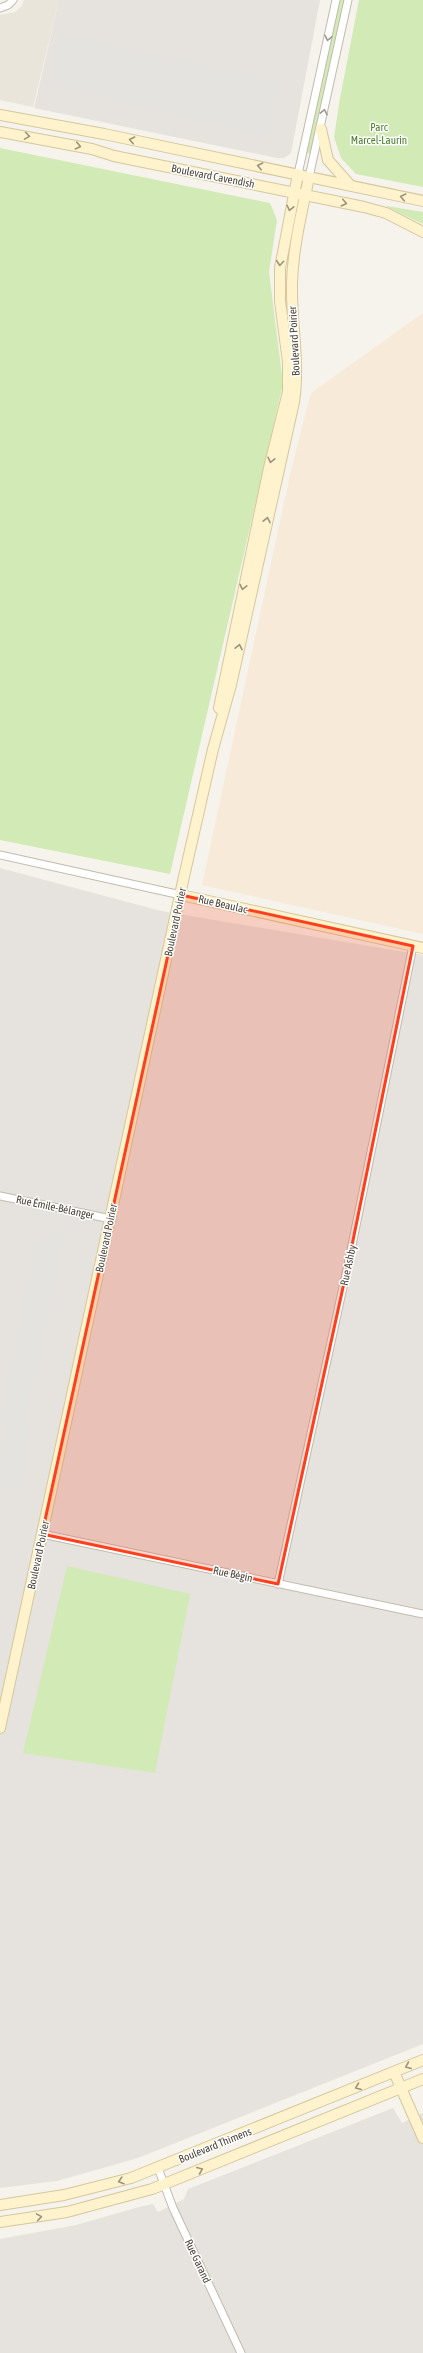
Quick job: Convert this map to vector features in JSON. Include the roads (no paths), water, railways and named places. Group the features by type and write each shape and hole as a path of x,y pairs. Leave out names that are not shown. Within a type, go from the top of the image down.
{"street":[{"path":"0,8 8,5 13,0"},
{"name":"Boulevard Poirier","path":"213,749 224,678 275,441 288,392 288,362 280,301 280,268 294,192 336,0"},
{"name":"Boulevard Poirier","path":"0,1728 213,749 231,685 294,402 297,373 292,311 292,274 295,245 348,0"},
{"name":"Boulevard Cavendish","path":"0,115 104,134 423,201"},
{"path":"321,129 328,160 350,186"},
{"name":"Boulevard Cavendish","path":"0,132 101,151 306,194 381,212 423,232"},
{"path":"101,151 104,134"},
{"name":"Rue Beaulac","path":"0,855 418,947"},
{"name":"Rue Ashby","path":"278,1584 418,947"},
{"name":"Rue Émile-Bélanger","path":"0,1196 111,1219"},
{"name":"Rue Bégin","path":"42,1534 423,1614"},
{"name":"Boulevard Thimens","path":"0,2205 82,2191 158,2168 423,2060"},
{"path":"394,2072 423,2138"},
{"name":"Boulevard Thimens","path":"0,2222 67,2212 164,2185 423,2079"},
{"name":"Rue Garand","path":"158,2168 164,2185 241,2353"}],"park label":[{"name":"Parc Marcel-Laurin","path":"379,133"}]}
